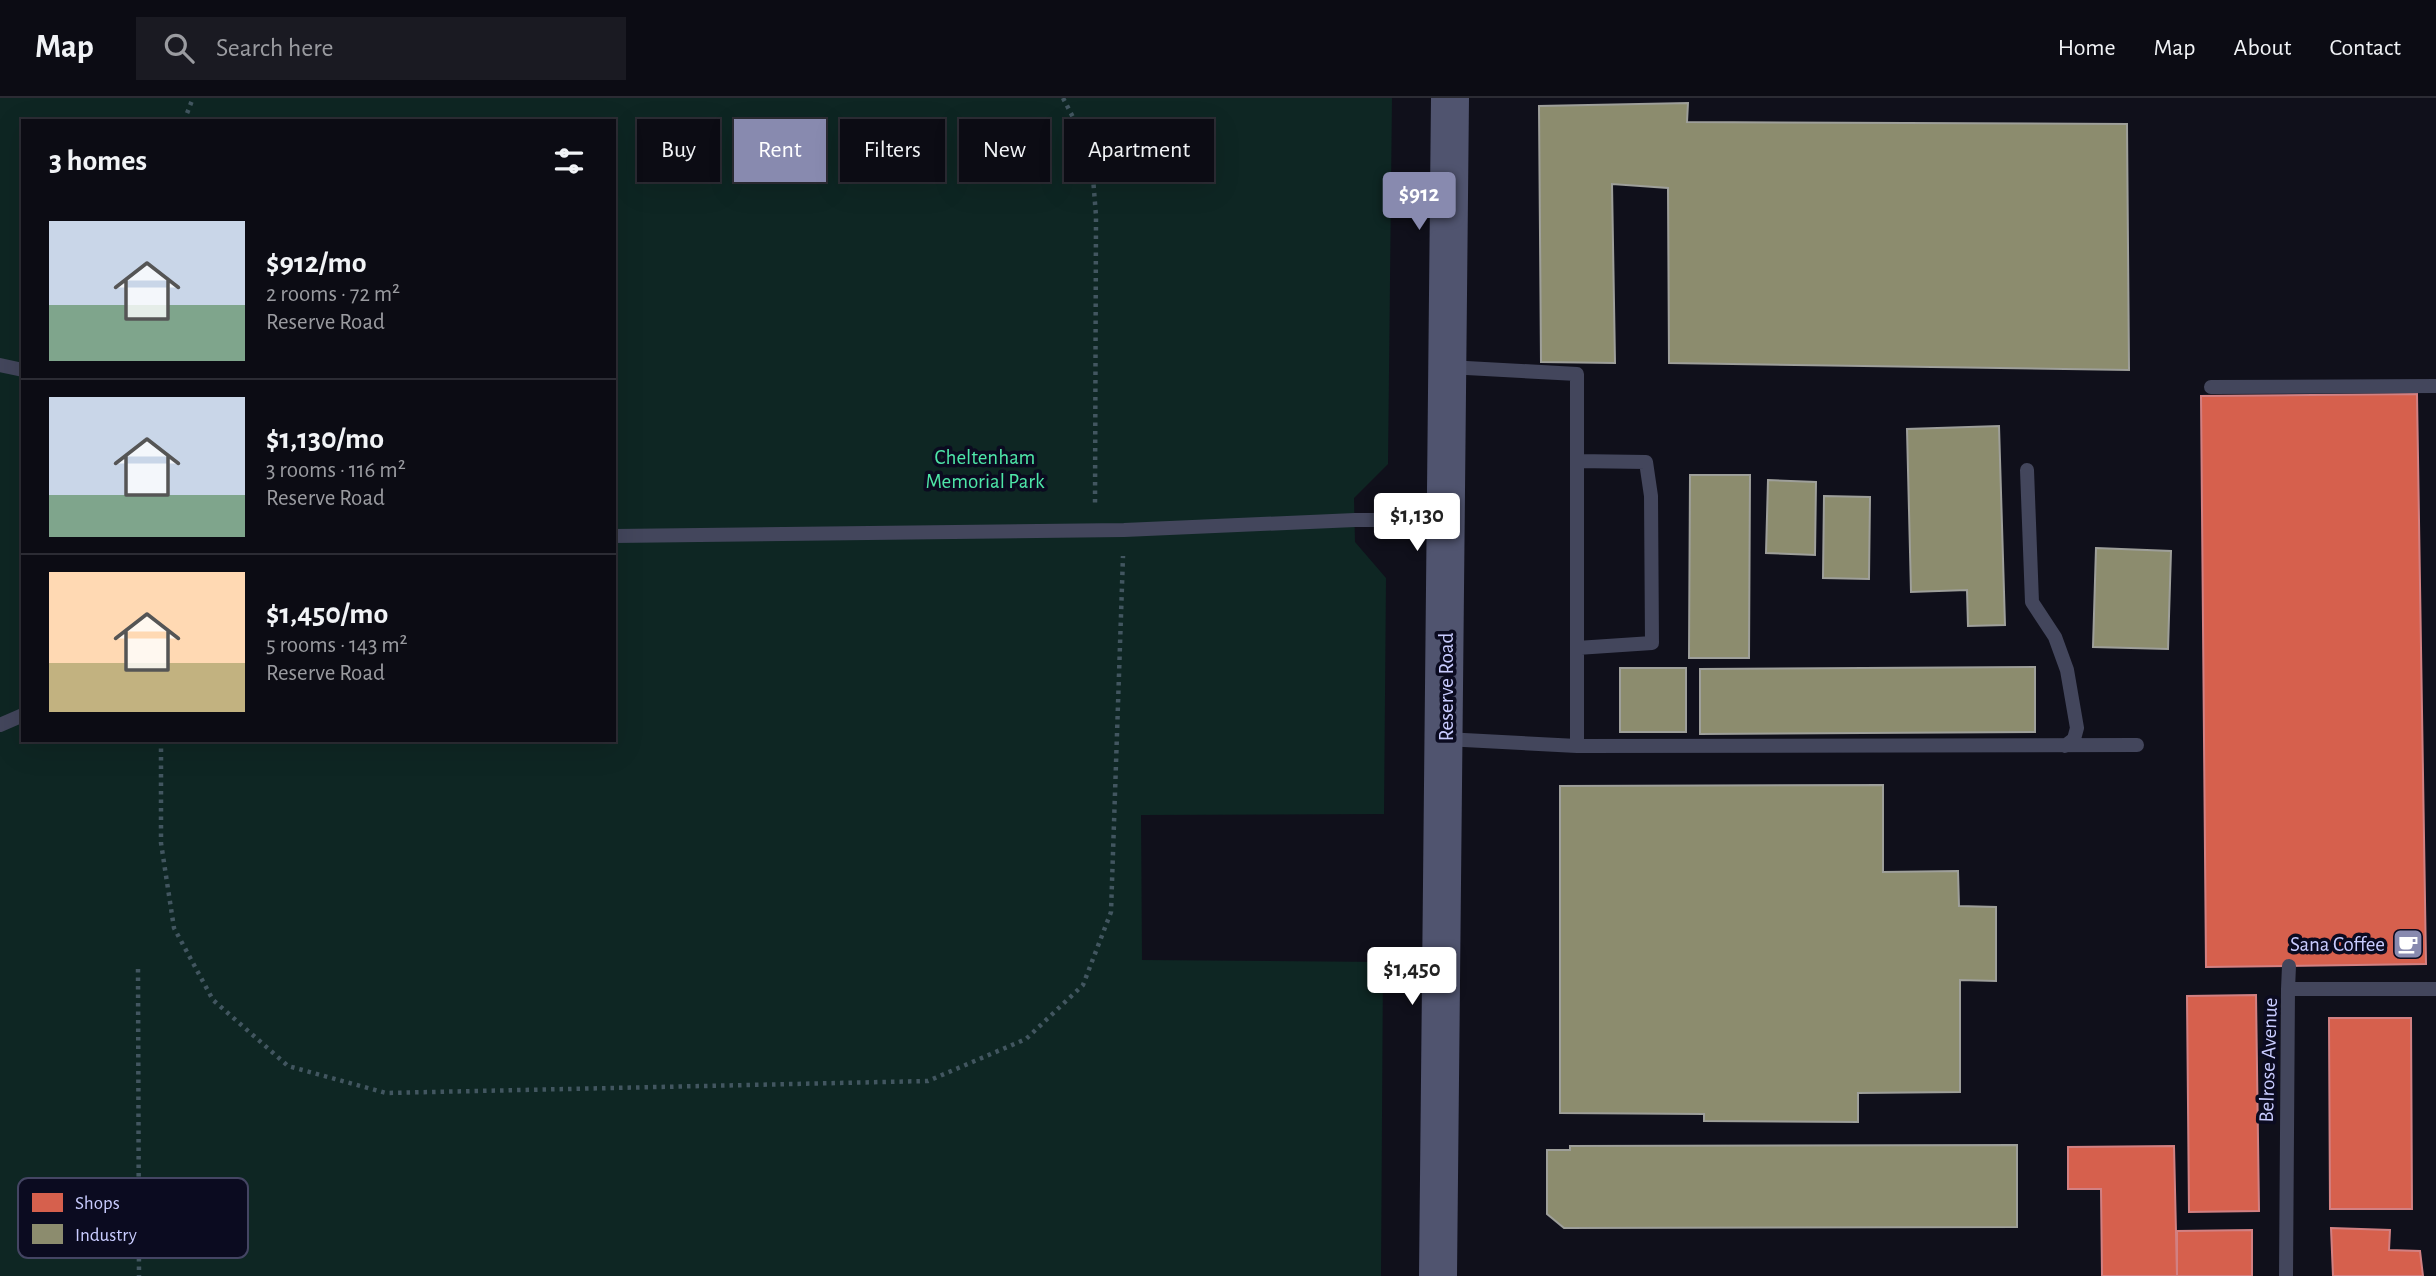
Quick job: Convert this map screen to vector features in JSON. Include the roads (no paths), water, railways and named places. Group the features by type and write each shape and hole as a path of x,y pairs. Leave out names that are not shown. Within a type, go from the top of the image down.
{"street":[{"name":"Reserve Road","path":"1438,1276 1450,98"}],"lane":[{"path":"0,365 21,370"},
{"path":"1448,367 1577,374 1577,746"},
{"path":"2211,387 2436,386"},
{"path":"1577,460 1646,462 1651,496 1652,616 1652,643 1577,648"},
{"path":"2027,471 2032,602 2054,637 2067,670 2077,728 2074,739 2065,746"},
{"path":"616,536 1095,531 1354,520 1447,520"},
{"path":"0,725 21,716"},
{"path":"1445,739 1577,746 2137,745"},
{"path":"2288,967 2288,989"},
{"name":"Belrose Avenue","path":"2286,1276 2288,989 2436,989"}],"place":[{"name":"Sana Coffee","path":"2408,944"}],"park label":[{"name":"Cheltenham Memorial Park","path":"985,469"}]}
